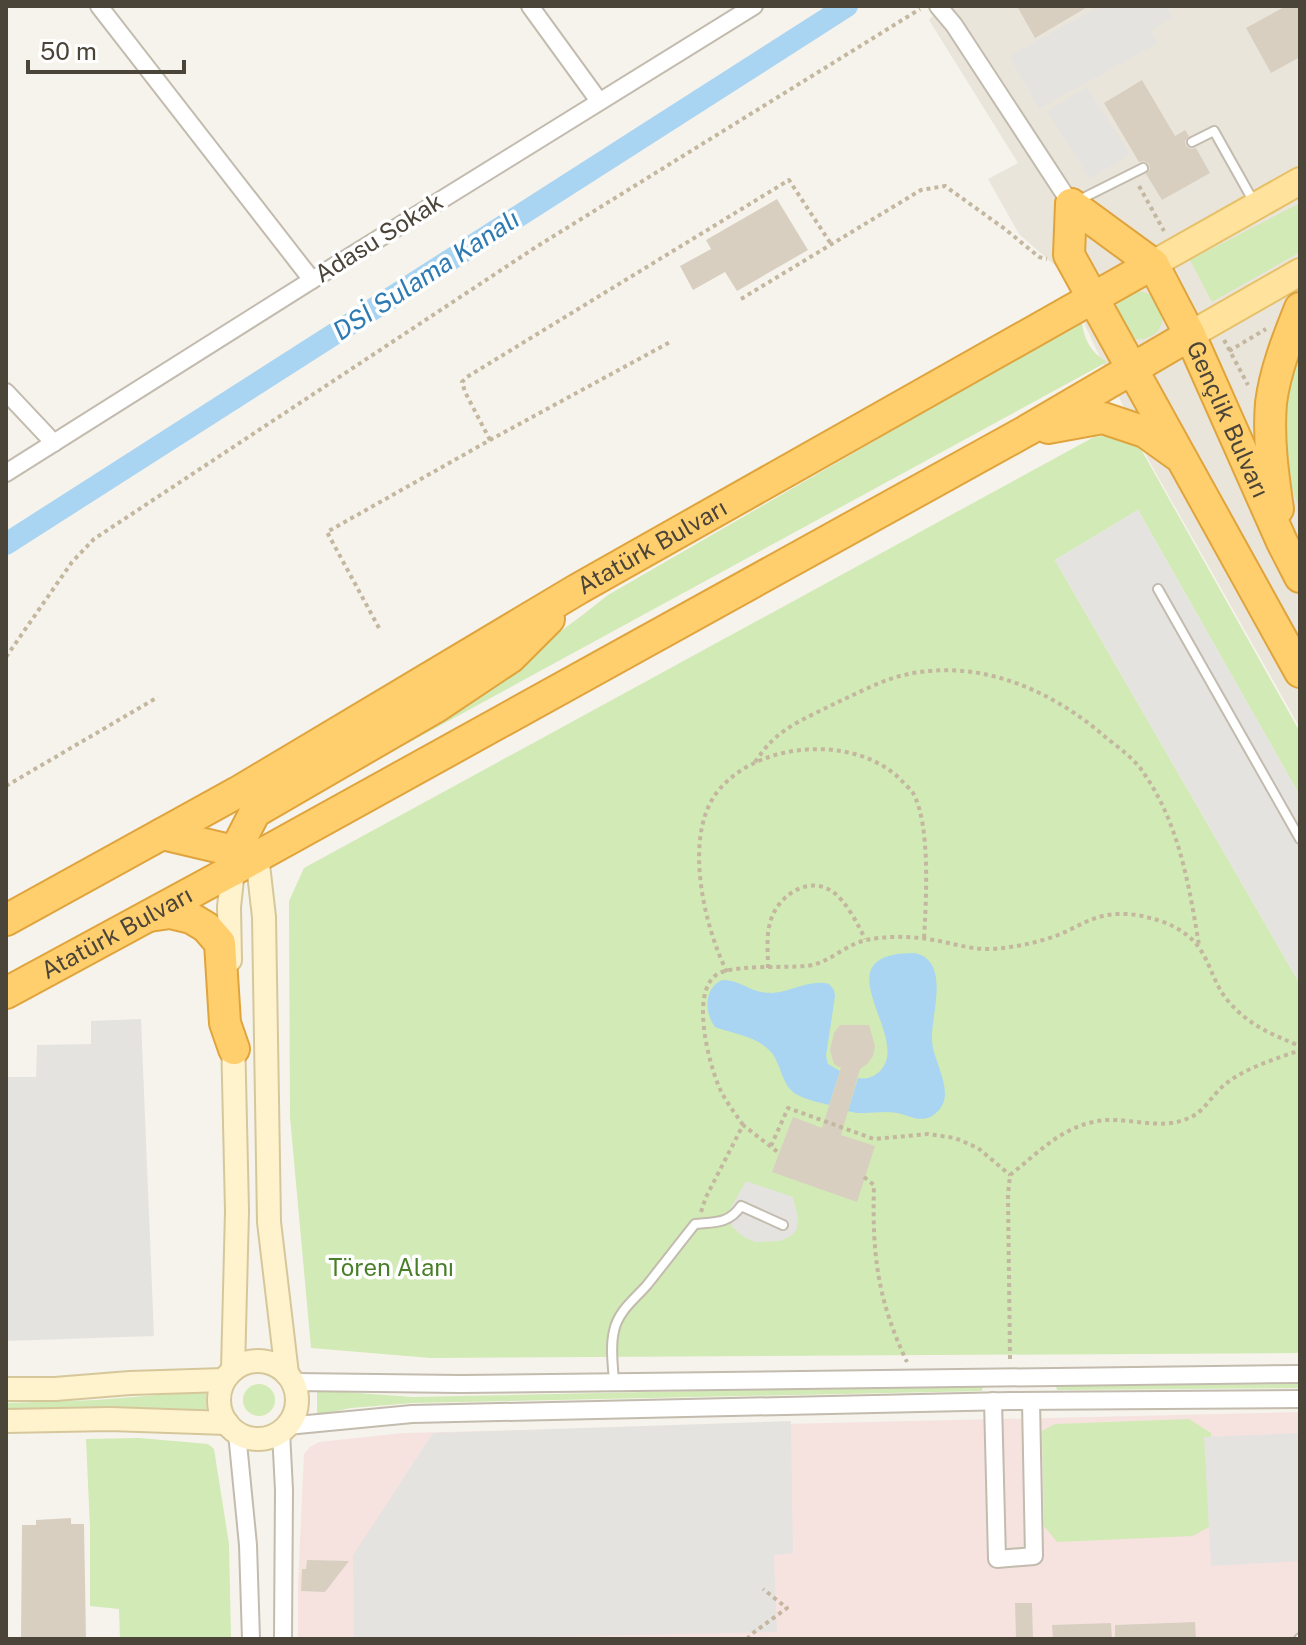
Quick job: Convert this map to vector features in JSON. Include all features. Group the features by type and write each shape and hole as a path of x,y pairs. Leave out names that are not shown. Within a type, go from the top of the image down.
{"highway":[{"path":"1071,204 1069,255 1300,672"},
{"path":"1071,204 1153,264"},
{"name":"Atatürk Bulvarı","path":"6,920 238,792 578,589 1153,264"},
{"name":"Gençlik Bulvarı","path":"1153,264 1190,335 1300,577"},
{"path":"1282,542 1270,440 1271,402 1278,368 1300,308"},
{"name":"Atatürk Bulvarı","path":"6,993 147,916 241,859 1026,431 1190,335"},
{"path":"1026,431 1103,418 1145,432 1184,460"},
{"path":"162,834 241,859 255,812 436,707 511,657 578,589"},
{"path":"147,916 170,913 191,918 206,927 220,943 225,1023 234,1049"}],"main road":[{"name":"Atatürk Bulvarı","path":"1153,264 1300,181"},
{"path":"1190,335 1300,272"}],"street":[{"path":"99,6 312,280"},
{"path":"530,6 599,101"},
{"name":"Adasu Sokak","path":"6,473 754,6"},
{"path":"938,6 954,25 1071,204"},
{"path":"6,392 54,443"},
{"path":"241,859 229,907 237,1211 229,1375 220,1392 219,1405 232,1428 248,1545 251,1639"},
{"path":"6,1421 110,1419 232,1428 259,1439 275,1435 293,1418 297,1400 290,1378 269,1222 264,917 241,859"},
{"path":"6,1389 55,1389 229,1375 247,1363 261,1361 276,1365 290,1378 461,1384 1300,1374"},
{"path":"1010,1377 1010,1401"},
{"path":"284,1429 412,1414 993,1401 1300,1399"},
{"path":"993,1401 997,1559 1034,1556 1031,1401"},
{"path":"283,1639 284,1429"}],"lane":[{"path":"1192,142 1214,131 1256,205"},
{"path":"1071,204 1143,168"},
{"path":"1158,589 1300,839"},
{"path":"614,1382 612,1345 618,1319 695,1224 734,1216 741,1206 783,1225"}],"path":[{"path":"6,657 72,562 94,539 536,247 925,6"},
{"path":"490,440 465,392 462,382 467,377 789,180 831,244"},
{"path":"741,299 921,190 945,186 1039,257 1049,260 1069,255"},
{"path":"379,628 327,532 672,341"},
{"path":"755,762 771,741 792,725 874,685 899,677 923,672 974,672 1024,685 1082,718 1142,769 1178,844 1200,947 1218,989 1255,1027 1300,1048"},
{"path":"6,786 158,697"},
{"path":"727,972 719,956 703,899 700,846 704,817 715,795 734,775 755,762 780,754 841,751 867,758 891,770 913,792 921,815 926,874 924,939"},
{"path":"768,968 770,921 780,903 802,887 816,885 832,891 841,899 865,940"},
{"path":"779,1153 743,1125 719,1087 706,1041 703,999 709,982 720,973 810,966 865,940 909,937 970,948 1014,946 1061,934 1098,917 1134,914 1172,926 1187,934 1200,947"},
{"path":"1010,1377 1010,1175 1051,1140 1095,1121 1170,1123 1192,1117 1237,1076 1300,1048"},
{"path":"771,1146 788,1108 874,1139 928,1134 955,1138 978,1148 1010,1175"},
{"path":"695,1224 743,1125"},
{"path":"864,1177 874,1185 874,1247 878,1280 893,1333 914,1379"},
{"path":"747,1639 787,1608 763,1589"}],"shaded area":[{"path":"941,6 1300,6 1300,728 1148,459 1058,268 1019,234 988,179 1018,163 929,20"},
{"path":"1100,6 1167,6 1173,17 1151,30 1158,43 1039,109 1009,56"},
{"path":"1087,87 1130,154 1090,179 1047,112"},
{"path":"1138,510 1300,796 1300,984 1055,560"},
{"path":"141,1019 154,1336 6,1341 6,1077 36,1077 37,1045 91,1044 91,1021"},
{"path":"746,1181 793,1197 798,1217 797,1229 791,1236 780,1241 755,1242 732,1227 728,1213"},
{"path":"1300,1412 1300,1639 298,1639 304,1454 319,1442 403,1433"},
{"path":"791,1421 793,1553 774,1555 777,1632 354,1639 353,1555 433,1433"},
{"path":"1300,1433 1300,1561 1211,1566 1204,1437"}],"green space":[{"path":"1300,203 1300,252 1212,302 1190,260"},
{"path":"1134,291 1147,293 1162,309 1160,328 1143,339 1129,338 1114,313 1120,298"},
{"path":"1082,321 1089,344 1107,362 265,821 483,685 608,595"},
{"path":"1300,351 1300,512 1287,472 1283,443 1285,389"},
{"name":"Tören Alanı","path":"1094,437 1125,440 1142,451 1300,732 1300,796 1138,510 1055,560 1300,984 1300,1353 431,1358 311,1348 290,1117 289,901 304,868"},
{"path":"259,1384 271,1388 275,1400 271,1412 259,1416 247,1412 243,1400 247,1388"},
{"path":"1300,1384 1300,1388 1057,1390 1056,1386"},
{"path":"983,1385 982,1391 413,1403 351,1408 317,1415 317,1390 413,1397"},
{"path":"206,1391 207,1417 6,1408 6,1403 97,1400"},
{"path":"1189,1419 1211,1433 1214,1524 1193,1536 1057,1542 1044,1526 1042,1431 1055,1424"},
{"path":"139,1438 208,1444 214,1449 229,1544 231,1639 120,1639 119,1609 90,1606 86,1439"}],"water":[{"path":"915,953 926,958 936,978 932,1041 944,1087 943,1105 934,1115 923,1119 891,1112 848,1111 858,1078 878,1073 887,1056 886,1039 869,982 873,967 886,957"},
{"path":"722,980 772,993 814,983 829,984 835,996 826,1056 828,1064 840,1071 829,1105 793,1092 785,1082 776,1059 762,1044 715,1027 709,1014 709,994"}],"building":[{"path":"1017,6 1089,6 1035,38"},
{"path":"1286,6 1300,6 1300,57 1271,73 1246,28"},
{"path":"1142,80 1175,136 1185,130 1189,136 1186,146 1196,148 1210,173 1162,200 1146,174 1149,164 1139,162 1104,103"},
{"path":"777,199 808,250 737,291 725,272 693,290 680,266 711,249 706,240"},
{"path":"840,1025 869,1025 875,1046 873,1056 860,1069 841,1135 875,1146 857,1202 772,1172 793,1117 822,1128 841,1068 834,1064 830,1050 834,1033"},
{"path":"71,1518 71,1524 84,1524 86,1639 21,1639 22,1525 36,1525 36,1520"},
{"path":"307,1560 349,1561 325,1592 301,1591 302,1569 306,1569"},
{"path":"1015,1603 1032,1603 1033,1639 1016,1639"},
{"path":"1195,1622 1196,1639 1115,1639 1115,1625"},
{"path":"1111,1623 1112,1639 1053,1639 1052,1625"}],"waterway":[{"name":"DSİ Sulama Kanalı","path":"6,544 847,6"}]}
